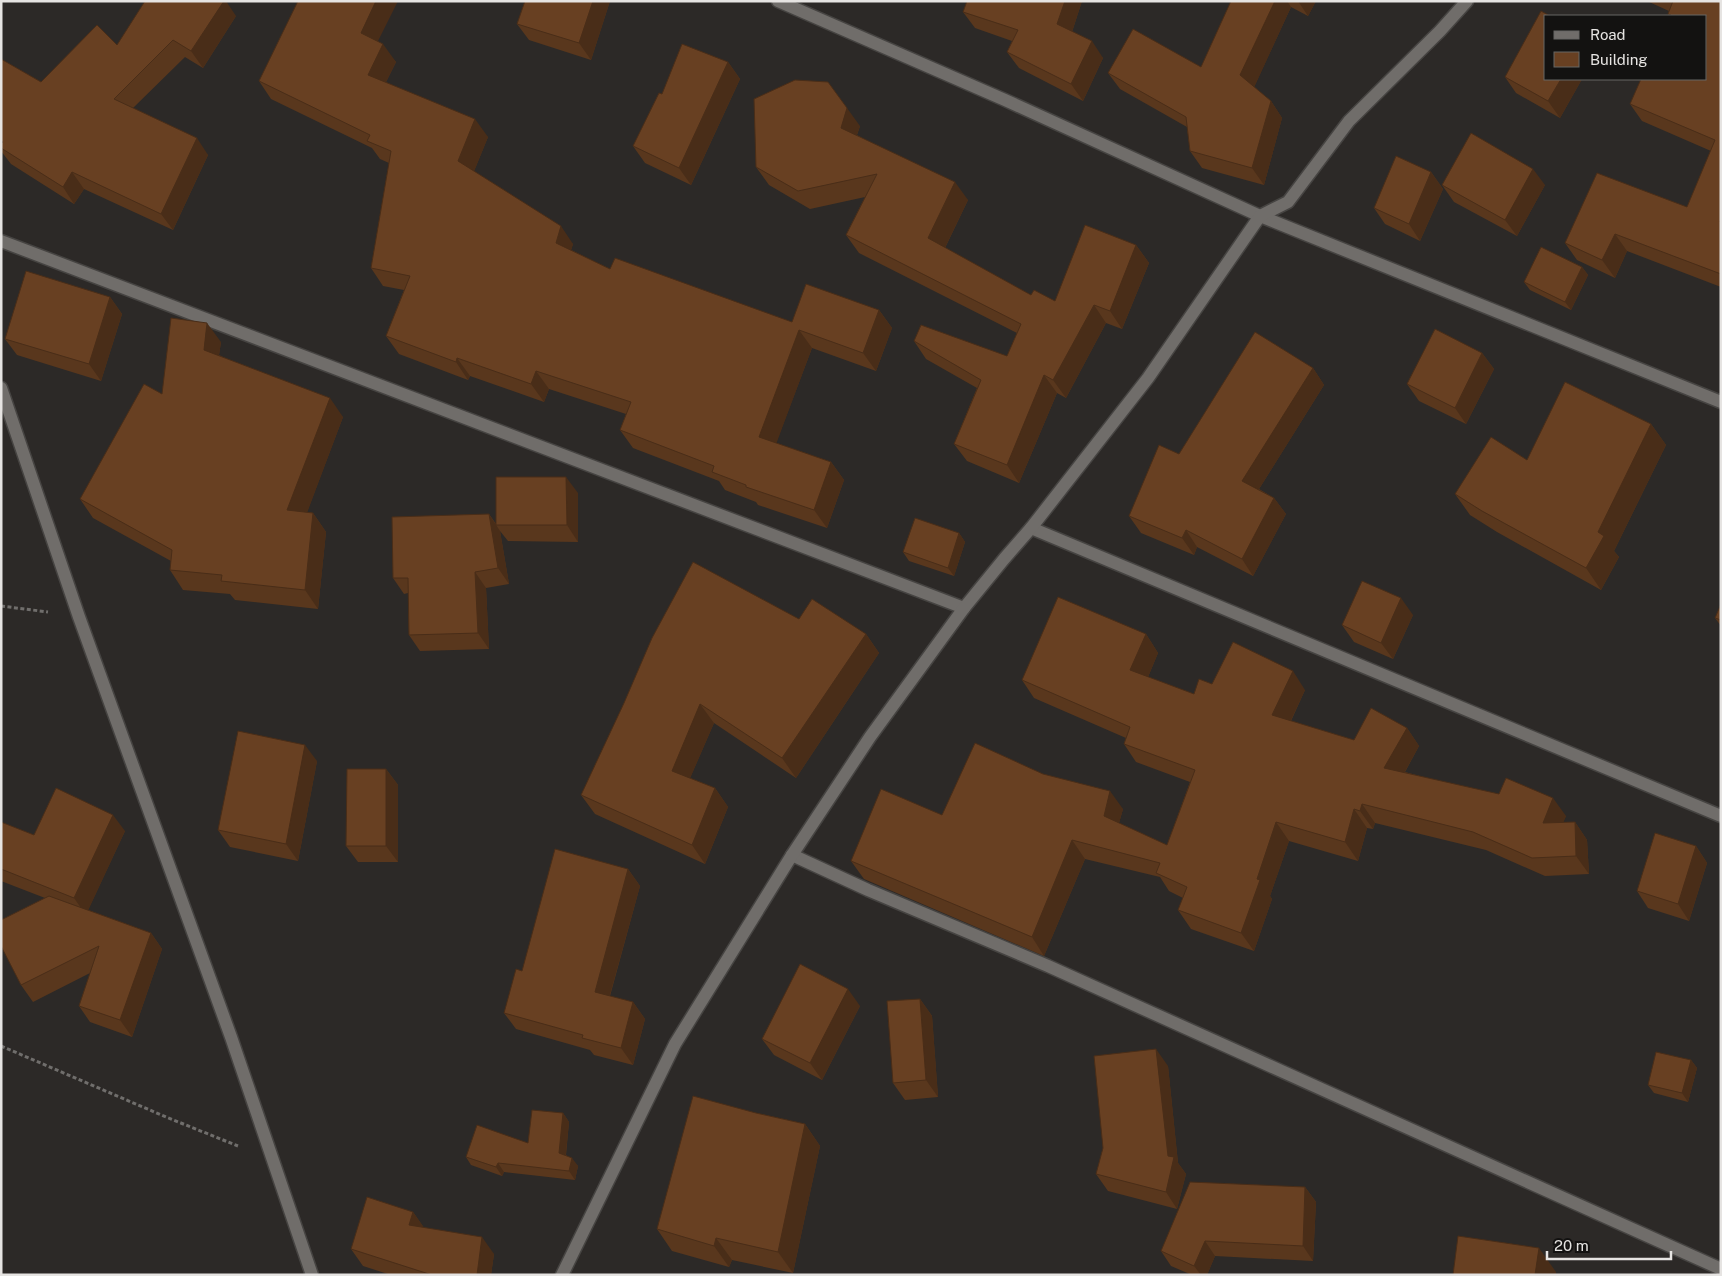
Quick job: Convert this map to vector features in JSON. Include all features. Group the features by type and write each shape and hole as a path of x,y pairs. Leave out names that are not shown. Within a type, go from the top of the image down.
{"street":[{"path":"778,1 1006,100 1260,216 1721,402"},
{"path":"562,1275 675,1044 792,855 870,737 964,608 1031,528 1148,378 1260,216 1288,202 1349,121 1440,31 1467,1"},
{"path":"1,240 964,608"},
{"path":"1,388 80,617 232,1038 312,1275"},
{"path":"1031,528 1721,816"},
{"path":"792,855 868,890 1066,974 1721,1269"}],"path":[{"path":"1,606 80,617"},
{"path":"1,1046 166,1117 273,1159"}],"building":[{"path":"145,1 224,1 191,51 173,40 114,99 197,138 161,214 72,172 63,187 1,148 3,142 1,141 1,59 41,82 97,25 117,45"},
{"path":"298,1 376,1 361,33 383,44 368,75 475,119 458,161 561,226 556,243 610,269 615,258 792,322 806,284 879,310 863,353 799,330 759,437 831,462 814,510 746,487 746,485 712,472 714,466 620,430 631,402 536,371 531,384 457,358 456,362 386,336 410,276 371,268 391,151 367,141 370,135 259,81"},
{"path":"525,1 593,1 579,43 517,24"},
{"path":"967,1 1065,1 1057,24 1092,41 1071,84 1007,52 1018,30 963,12"},
{"path":"1231,1 1275,1 1240,75 1271,101 1252,168 1190,151 1186,117 1108,73 1133,29 1201,67"},
{"path":"1673,1 1721,1 1721,274 1615,234 1602,260 1565,243 1597,173 1687,207 1715,140 1630,104 1641,80 1707,80 1707,15 1668,14"},
{"path":"1541,11 1548,15 1544,15 1544,80 1560,80 1548,101 1505,77"},
{"path":"682,44 728,62 679,168 633,146 659,93 662,94"},
{"path":"795,80 828,82 847,108 841,128 955,182 928,238 1031,295 1034,290 1055,301 1085,225 1136,245 1110,311 1094,305 1053,380 1044,375 1007,465 954,444 981,380 914,341 921,325 1007,356 1021,324 846,235 877,174 798,191 756,167 754,99"},
{"path":"1471,133 1533,169 1505,220 1442,185"},
{"path":"1396,156 1431,172 1409,224 1374,208"},
{"path":"1541,247 1582,267 1565,302 1524,282"},
{"path":"26,271 110,297 89,364 5,339"},
{"path":"171,318 207,323 204,350 330,398 287,510 313,513 305,590 221,581 222,575 170,570 172,550 80,499 144,384 162,394"},
{"path":"1435,329 1482,353 1455,408 1407,384"},
{"path":"1255,332 1313,368 1242,481 1274,498 1242,559 1186,530 1182,538 1129,516 1159,445 1179,454"},
{"path":"1565,382 1651,424 1598,532 1604,536 1586,568 1482,511 1455,494 1491,437 1527,460"},
{"path":"496,477 566,477 567,525 496,525"},
{"path":"489,514 498,568 475,572 478,633 409,635 408,578 393,578 392,517"},
{"path":"915,518 959,533 948,568 903,552"},
{"path":"693,562 799,619 812,599 866,634 782,758 700,704 672,771 715,788 692,845 581,795 652,638"},
{"path":"1362,581 1401,598 1381,643 1342,625"},
{"path":"1058,597 1146,634 1130,670 1194,694 1199,679 1212,684 1233,642 1293,671 1272,715 1354,740 1371,708 1407,728 1384,768 1499,794 1506,778 1553,798 1543,823 1575,822 1576,856 1532,858 1473,832 1362,804 1360,811 1354,809 1345,842 1276,822 1257,879 1260,880 1241,933 1178,910 1187,887 1156,873 1160,863 1072,840 1032,937 851,861 881,789 942,815 975,743 1043,774 1110,791 1104,816 1167,845 1195,770 1124,744 1130,727 1022,680"},
{"path":"1721,604 1721,620 1715,618"},
{"path":"238,731 305,745 286,844 218,830"},
{"path":"347,769 386,769 386,846 346,846"},
{"path":"56,788 113,815 74,898 1,869 1,822 34,835"},
{"path":"1655,833 1696,846 1678,904 1637,891"},
{"path":"555,849 628,869 595,992 633,1002 621,1048 582,1038 583,1035 504,1013 516,969 522,971"},
{"path":"49,896 151,933 120,1020 79,1006 99,946 21,985 1,946 1,920"},
{"path":"800,964 848,989 810,1063 762,1039"},
{"path":"920,999 926,1080 893,1083 887,1001"},
{"path":"1156,1049 1168,1156 1174,1157 1166,1192 1096,1174 1103,1148 1094,1056"},
{"path":"1656,1052 1691,1060 1682,1093 1648,1085"},
{"path":"693,1096 805,1124 778,1252 716,1238 714,1246 657,1229"},
{"path":"532,1110 563,1113 559,1153 572,1158 569,1171 498,1163 496,1167 466,1157 477,1125 528,1143"},
{"path":"1190,1182 1305,1187 1303,1246 1205,1241 1194,1266 1161,1251"},
{"path":"367,1197 413,1212 409,1225 482,1237 477,1275 432,1275 351,1249"},
{"path":"1458,1236 1539,1248 1535,1275 1453,1275"}]}
